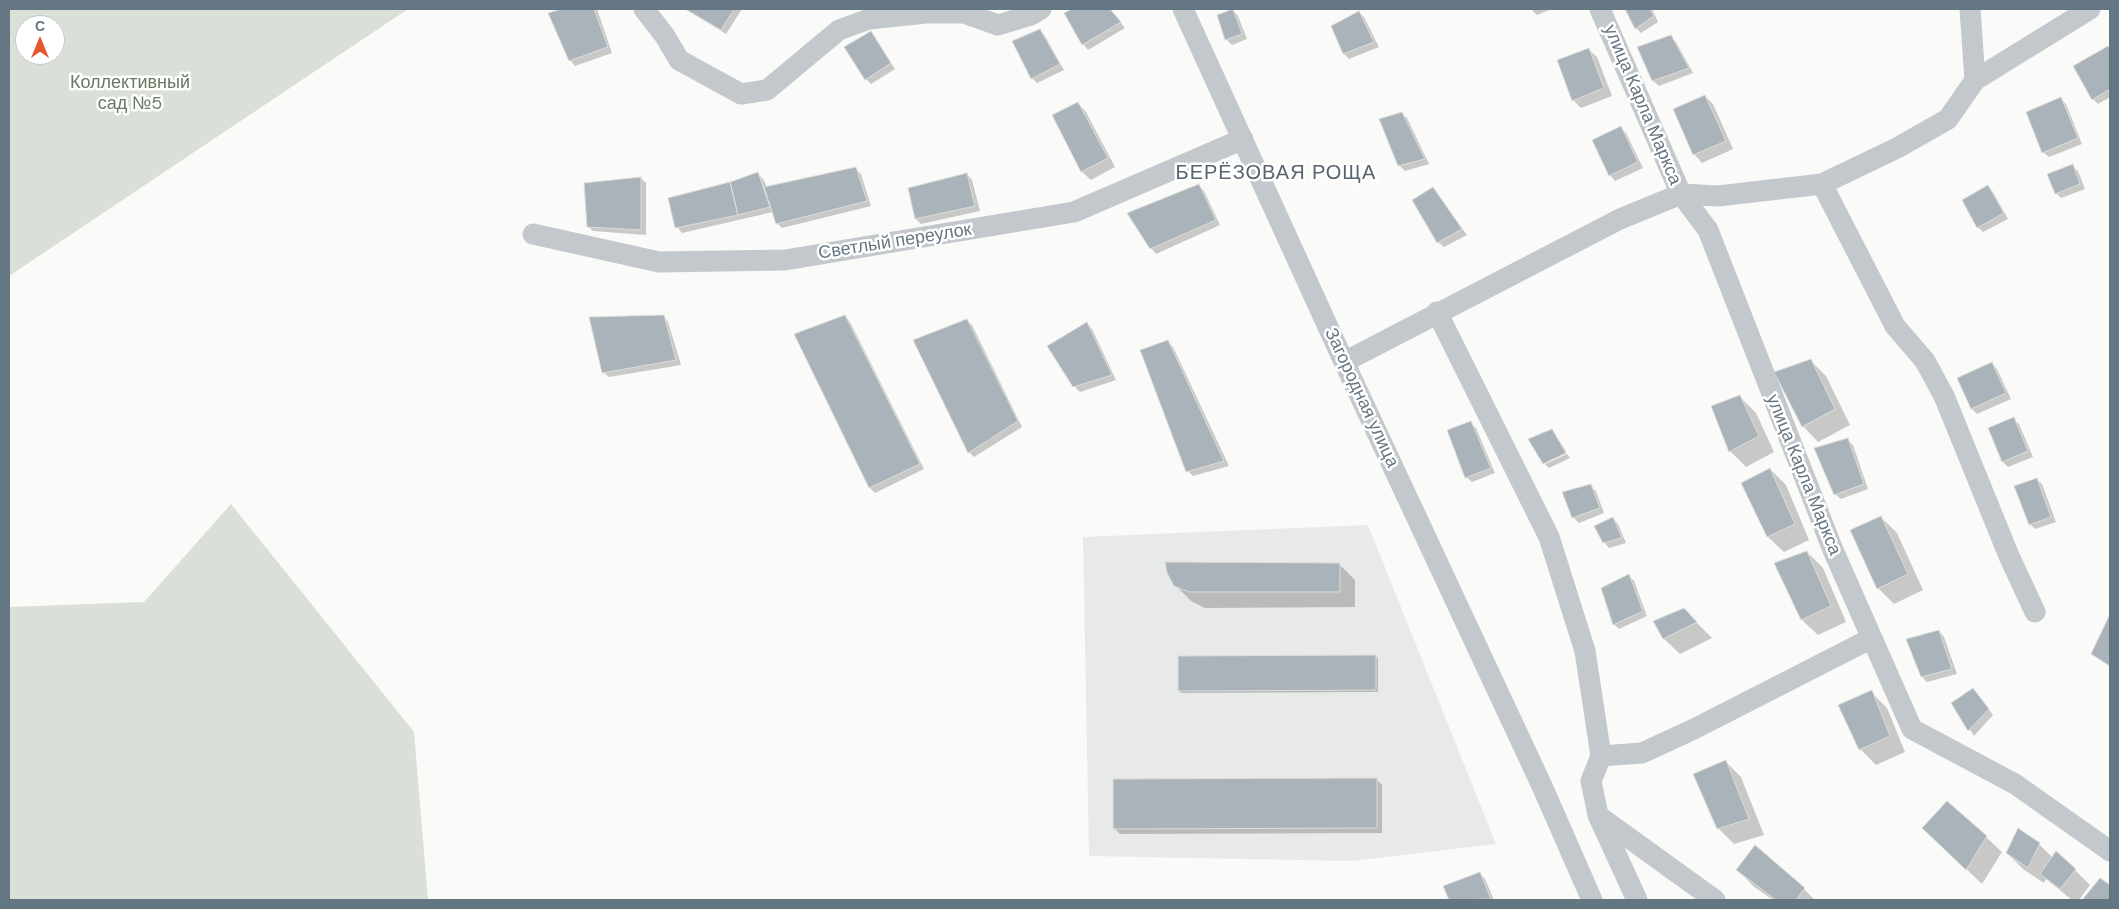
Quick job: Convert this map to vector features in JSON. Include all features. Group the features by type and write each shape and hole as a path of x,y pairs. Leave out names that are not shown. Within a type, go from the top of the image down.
{"street":[{"path":"644,9 665,36 679,60 741,94 768,90 839,30 869,19 926,13 964,13 998,25 1031,15 1042,9"},
{"name":"Загородная улица","path":"1183,9 1344,362 1542,786 1592,900"},
{"name":"улица Карла Маркса","path":"1600,9 1681,194 1708,230 1833,550 1912,729 2015,784 2110,851"},
{"path":"1970,9 1975,80"},
{"path":"1344,362 1620,219 1681,194 1718,196 1822,184 1897,148 1948,119 1975,80 2090,9"},
{"name":"Светлый переулок","path":"534,234 659,262 785,260 1074,212 1243,139"},
{"path":"1822,184 1896,326 1925,361 1944,396 2009,556 2035,612"},
{"path":"1438,312 1549,537 1585,651 1601,756 1591,782 1598,815 1637,900"},
{"path":"1601,756 1642,753 1694,729 1872,638"},
{"path":"1598,815 1715,900"}],"shaded area":[{"path":"1368,525 1496,844 1352,861 1089,856 1083,537"}],"green space":[{"name":"Коллективный сад №5","path":"9,9 408,9 9,276"},
{"path":"231,504 414,732 428,900 9,900 9,607 144,602"}],"building":[{"path":"562,9 594,9 608,47 569,61 548,13"},
{"path":"685,9 734,9 721,30"},
{"path":"1072,9 1110,9 1121,22 1082,45 1064,13"},
{"path":"1233,9 1242,34 1225,40 1217,15"},
{"path":"1625,9 1650,9 1654,16 1635,29"},
{"path":"1359,11 1374,42 1343,54 1331,26"},
{"path":"1040,29 1060,64 1031,79 1012,41"},
{"path":"871,31 891,63 865,80 844,47"},
{"path":"1671,35 1689,68 1652,81 1637,47"},
{"path":"2108,46 2110,49 2110,89 2092,100 2073,66"},
{"path":"1589,48 1604,88 1572,101 1557,60"},
{"path":"1705,95 1726,141 1693,155 1673,109"},
{"path":"2061,97 2078,138 2042,153 2026,112"},
{"path":"1078,102 1108,158 1081,172 1052,115"},
{"path":"1402,112 1425,159 1398,166 1379,119"},
{"path":"1621,126 1638,162 1609,176 1592,140"},
{"path":"2073,164 2080,184 2055,194 2047,174"},
{"path":"856,167 867,201 776,224 764,187"},
{"path":"758,172 770,207 738,215 730,182"},
{"path":"967,173 975,206 915,219 908,188"},
{"path":"641,177 641,230 587,227 584,183"},
{"path":"730,182 738,215 675,228 668,198"},
{"path":"1199,184 1216,220 1150,249 1127,213"},
{"path":"1988,185 2004,213 1977,228 1962,200"},
{"path":"1433,187 1462,229 1437,243 1412,200"},
{"path":"664,315 676,360 602,373 589,317"},
{"path":"845,315 920,464 869,488 794,334"},
{"path":"967,319 1018,421 968,453 913,340"},
{"path":"1087,322 1112,375 1073,387 1047,346"},
{"path":"1168,340 1224,461 1186,472 1140,350"},
{"path":"1811,359 1835,409 1802,427 1774,372"},
{"path":"1992,362 2006,393 1971,409 1957,378"},
{"path":"1740,395 1759,436 1729,452 1711,406"},
{"path":"2014,417 2028,451 2002,462 1988,428"},
{"path":"1471,421 1491,468 1465,478 1447,430"},
{"path":"1552,429 1566,453 1543,464 1528,439"},
{"path":"1848,438 1864,484 1834,495 1814,448"},
{"path":"1770,468 1795,524 1767,537 1741,483"},
{"path":"2037,478 2051,517 2029,525 2014,486"},
{"path":"1591,484 1600,508 1572,518 1562,492"},
{"path":"1881,516 1908,574 1877,589 1850,530"},
{"path":"1613,517 1622,538 1603,543 1594,526"},
{"path":"1807,551 1831,606 1801,620 1774,563"},
{"path":"1165,562 1340,563 1340,592 1189,592 1174,586 1167,573"},
{"path":"1629,574 1643,611 1613,625 1601,588"},
{"path":"1684,608 1697,622 1663,639 1653,621"},
{"path":"2110,614 2110,666 2091,654"},
{"path":"1939,630 1952,669 1921,677 1906,639"},
{"path":"1376,655 1376,690 1178,691 1178,656"},
{"path":"1973,688 1989,709 1968,731 1951,703"},
{"path":"1872,690 1890,736 1859,750 1838,705"},
{"path":"1726,760 1749,819 1717,829 1693,774"},
{"path":"1377,778 1377,828 1113,829 1113,779"},
{"path":"1947,801 1987,836 1966,870 1922,828"},
{"path":"2018,828 2040,843 2028,868 2006,853"},
{"path":"1755,845 1805,888 1796,900 1776,900 1736,870"},
{"path":"2056,851 2076,869 2060,889 2040,874"},
{"path":"1480,872 1491,899 1449,900 1443,886"},
{"path":"2100,878 2110,885 2110,900 2082,900"}],"district":[{"name":"БЕРЁЗОВАЯ РОЩА","path":"1276,174"}]}
